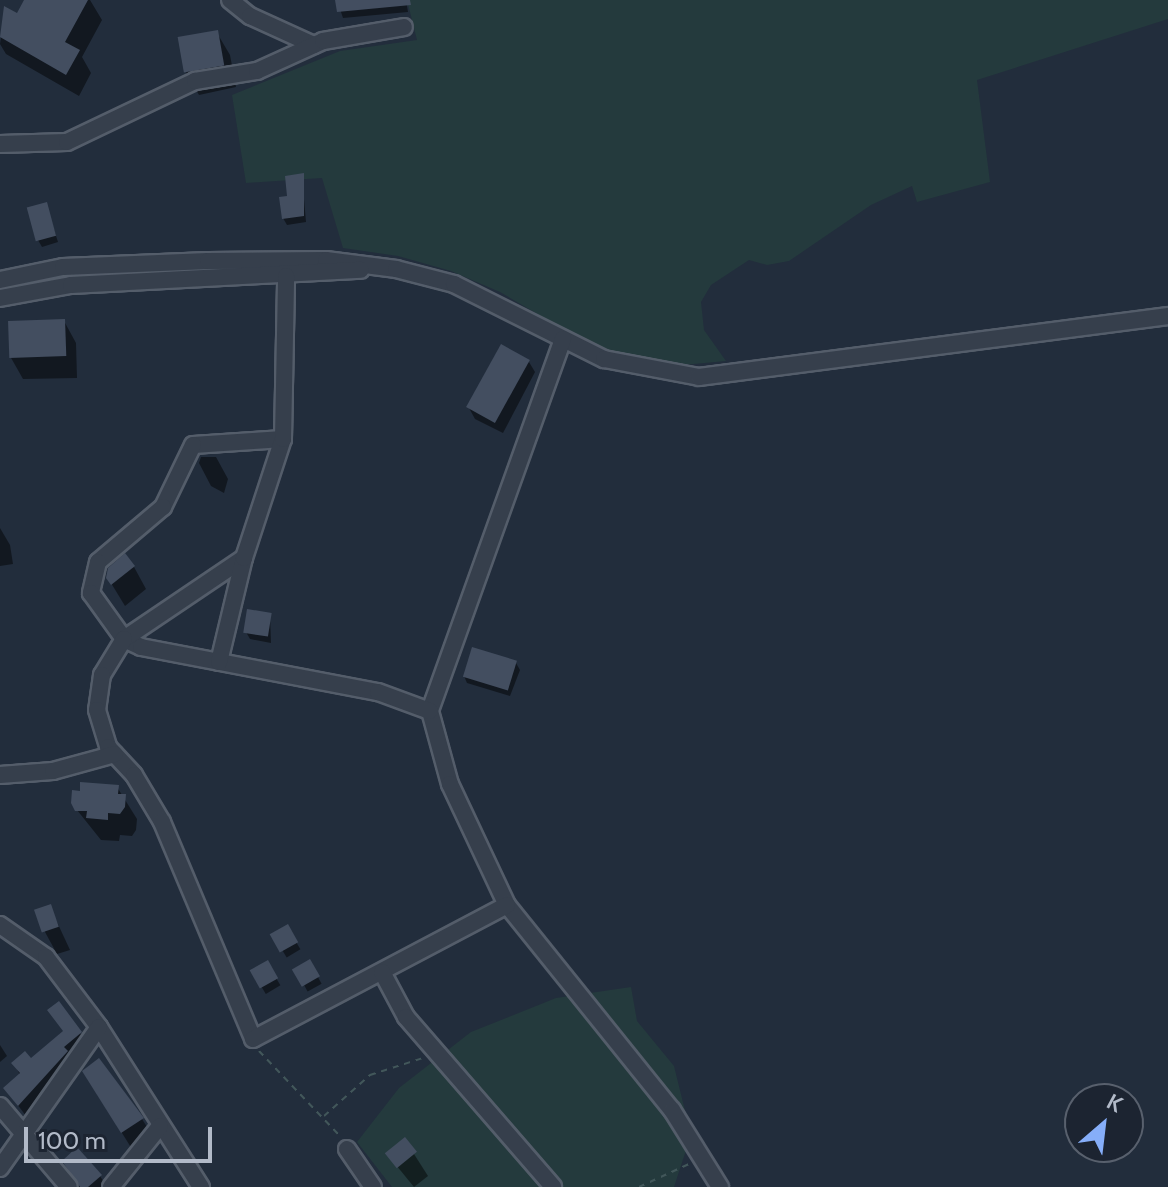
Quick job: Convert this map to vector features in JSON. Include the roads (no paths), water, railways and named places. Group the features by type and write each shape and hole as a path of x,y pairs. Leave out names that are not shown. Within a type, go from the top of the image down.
{"street":[{"path":"230,0 250,16 314,45"},
{"path":"0,144 67,142 185,85 257,71 314,45 404,27"},
{"path":"0,280 63,267 326,260 454,284 563,339 639,369 717,378 1168,316"},
{"path":"0,298 71,285 286,276 378,268"},
{"path":"219,662 244,558 283,439 286,276"},
{"path":"563,339 430,711 455,797 507,905 672,1110 720,1187"},
{"path":"283,439 193,445 163,507 98,562 91,593 124,639 148,649 378,692 430,711"},
{"path":"244,558 124,639 106,665 97,697 102,735 162,822 253,1039 507,905"},
{"path":"0,775 53,771 115,754"},
{"path":"0,925 46,957 99,1027 201,1187"},
{"path":"382,972 398,1006 553,1187"},
{"path":"0,1168 99,1027"},
{"path":"0,1106 69,1187"},
{"path":"111,1187 160,1126"},
{"path":"347,1149 373,1187"}]}
